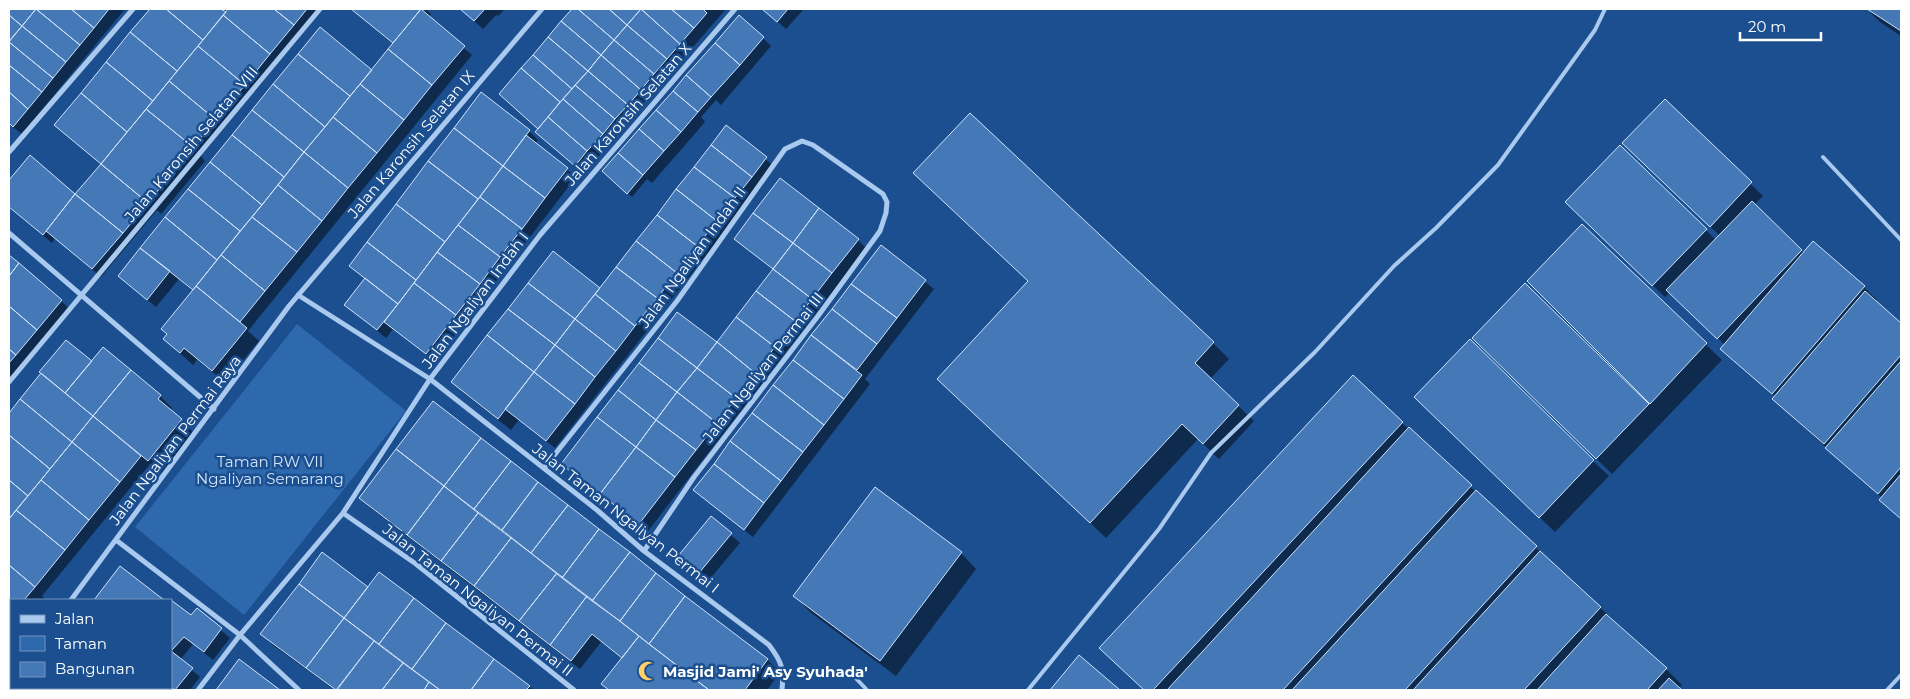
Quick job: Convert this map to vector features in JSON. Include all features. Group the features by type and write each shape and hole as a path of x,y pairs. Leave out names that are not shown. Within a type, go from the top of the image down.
{"street":[{"path":"9,152 133,9"},
{"name":"Jalan Karonsih Selatan VIII","path":"9,382 320,9"},
{"name":"Jalan Karonsih Selatan IX","path":"298,295 542,9"},
{"name":"Jalan Karonsih Selatan X","path":"540,235 735,9"},
{"name":"Jalan Ngaliyan Indah II","path":"544,468 677,301 786,149 802,141 813,145 883,194"},
{"name":"Jalan Ngaliyan Permai III","path":"644,550 694,476 818,316 880,231 888,202 883,194"},
{"path":"9,233 214,409"},
{"name":"Jalan Ngaliyan Indah I","path":"198,690 240,635 343,513 430,379 540,235"},
{"name":"Jalan Taman Ngaliyan Permai I","path":"298,295 430,379 544,468 644,550 768,645 779,658 783,670 782,690"},
{"name":"Jalan Ngaliyan Permai Raya","path":"72,599 298,295"},
{"name":"Jalan Taman Ngaliyan Permai II","path":"343,513 416,564 574,690"},
{"path":"116,540 240,635 299,690"}],"lane":[{"path":"1028,690 1160,529 1211,453 1315,352 1394,266 1436,228 1498,165 1595,30 1605,9"},
{"path":"1823,157 1901,240"},
{"path":"850,672 867,690"},
{"path":"1887,690 1901,675"}],"green space":[{"name":"Taman RW VII Ngaliyan Semarang","path":"297,324 406,411 244,615 135,527"}],"building":[{"path":"9,9 36,9 22,26 9,15"},
{"path":"36,9 80,45 66,62 22,26"},
{"path":"36,9 71,9 94,28 80,45"},
{"path":"71,9 109,9 94,28"},
{"path":"150,9 166,9 203,40 177,71 130,32"},
{"path":"166,9 221,9 226,12 203,40"},
{"path":"228,9 274,9 294,25 270,54 223,15"},
{"path":"274,9 307,9 294,25"},
{"path":"351,9 421,9 393,43"},
{"path":"421,9 465,46 432,85 388,49"},
{"path":"460,9 485,9 474,21"},
{"path":"572,9 578,9 614,40 601,55 561,21"},
{"path":"578,9 609,9 627,25 614,40"},
{"path":"609,9 641,9 627,25"},
{"path":"641,9 680,44 667,59 627,25"},
{"path":"641,9 671,9 694,28 680,44"},
{"path":"671,9 703,9 707,13 694,28"},
{"path":"762,9 788,9 777,22"},
{"path":"1867,9 1901,9 1901,31"},
{"path":"9,15 22,26 9,41"},
{"path":"223,15 270,54 245,85 198,46"},
{"path":"739,15 764,37 740,65 715,43"},
{"path":"561,21 601,55 588,71 548,37"},
{"path":"627,25 667,59 654,74 614,40"},
{"path":"22,26 66,62 53,78 9,42"},
{"path":"320,27 372,70 350,96 298,54"},
{"path":"130,32 177,71 153,101 106,62"},
{"path":"548,37 588,71 572,89 533,55"},
{"path":"614,40 654,74 641,90 601,55"},
{"path":"9,42 53,78 42,92 9,65"},
{"path":"715,43 740,65 711,97 686,75"},
{"path":"198,46 245,85 216,120 169,81"},
{"path":"388,49 432,85 404,120 360,84"},
{"path":"298,54 350,96 325,127 273,84"},
{"path":"533,55 572,89 560,102 521,68"},
{"path":"601,55 641,90 628,105 588,71"},
{"path":"106,62 153,101 127,132 81,93"},
{"path":"9,65 42,92 28,109 9,92"},
{"path":"521,68 560,102 538,129 499,94"},
{"path":"588,71 628,105 615,119 575,85"},
{"path":"686,75 711,97 698,112 673,91"},
{"path":"169,81 216,120 193,147 146,109"},
{"path":"273,84 325,127 304,152 252,110"},
{"path":"360,84 404,120 377,153 333,117"},
{"path":"575,85 615,119 603,134 563,99"},
{"path":"673,91 698,112 681,132 656,110"},
{"path":"9,92 28,109 13,127 9,123"},
{"path":"481,92 530,130 503,166 454,128"},
{"path":"81,93 127,132 101,164 54,125"},
{"path":"563,99 603,134 587,151 548,117"},
{"path":"1665,99 1752,182 1710,227 1622,143"},
{"path":"146,109 193,147 148,203 101,164"},
{"path":"252,110 304,152 284,177 232,135"},
{"path":"656,110 681,132 664,151 639,129"},
{"path":"970,113 1214,342 1195,363 1239,405 1203,444 1182,424 1090,523 937,379 1028,281 913,173"},
{"path":"333,117 377,153 348,188 304,152"},
{"path":"548,117 587,151 575,166 535,132"},
{"path":"726,125 767,157 752,177 711,145"},
{"path":"454,128 503,166 478,199 428,161"},
{"path":"639,129 664,151 643,175 618,153"},
{"path":"232,135 284,177 262,205 210,162"},
{"path":"526,135 568,168 545,198 503,166"},
{"path":"711,145 752,177 735,198 694,167"},
{"path":"1620,145 1707,229 1652,286 1565,202"},
{"path":"304,152 348,188 322,221 278,185"},
{"path":"618,153 643,175 627,194 602,171"},
{"path":"30,155 75,194 43,235 9,207 9,180"},
{"path":"428,161 478,199 445,242 396,204"},
{"path":"210,162 262,205 240,231 188,189"},
{"path":"101,164 148,203 123,233 75,194"},
{"path":"503,166 545,198 522,229 480,197"},
{"path":"694,167 735,198 717,221 676,189"},
{"path":"780,178 819,208 793,243 753,213"},
{"path":"278,185 322,221 297,252 252,217"},
{"path":"188,189 240,231 217,260 165,217"},
{"path":"676,189 717,221 697,246 657,215"},
{"path":"75,194 123,233 92,269 46,231"},
{"path":"480,197 522,229 500,257 458,225"},
{"path":"1752,201 1802,250 1717,339 1666,290"},
{"path":"396,204 445,242 416,280 367,242"},
{"path":"819,208 859,239 832,273 793,243"},
{"path":"753,213 793,243 773,269 734,239"},
{"path":"657,215 697,246 677,273 636,241"},
{"path":"165,217 217,260 193,290 140,248"},
{"path":"252,217 297,252 265,291 221,255"},
{"path":"1582,224 1707,343 1650,404 1527,281"},
{"path":"458,225 500,257 480,284 437,252"},
{"path":"636,241 677,273 657,298 616,267"},
{"path":"1813,241 1865,286 1772,394 1720,349"},
{"path":"367,242 416,280 398,304 349,266"},
{"path":"793,243 832,273 812,299 773,269"},
{"path":"881,245 926,280 897,318 851,284"},
{"path":"140,248 170,271 147,300 118,276"},
{"path":"553,251 600,288 575,319 528,283"},
{"path":"437,252 480,284 456,315 414,283"},
{"path":"9,255 19,263 9,276"},
{"path":"221,255 265,291 240,322 196,286"},
{"path":"19,263 62,300 37,330 9,306 9,276"},
{"path":"616,267 657,298 635,326 595,294"},
{"path":"773,269 812,299 795,321 756,291"},
{"path":"365,278 398,304 377,330 344,305"},
{"path":"414,283 456,315 426,354 384,322"},
{"path":"528,283 575,319 555,345 508,309"},
{"path":"1525,283 1649,404 1596,459 1472,338"},
{"path":"851,284 897,318 877,344 832,309"},
{"path":"196,286 247,328 212,371 184,348 180,353 163,339 167,334 161,329"},
{"path":"756,291 795,321 775,347 736,317"},
{"path":"1865,291 1901,323 1901,355 1824,444 1772,399"},
{"path":"595,294 635,326 616,351 575,319"},
{"path":"9,306 37,330 16,355 9,349"},
{"path":"508,309 555,345 534,372 487,335"},
{"path":"832,309 877,344 857,370 811,335"},
{"path":"677,312 717,342 697,368 658,338"},
{"path":"736,317 775,347 755,373 717,342"},
{"path":"575,319 616,351 595,377 555,345"},
{"path":"487,335 534,372 498,419 451,382"},
{"path":"811,335 862,375 844,399 793,360"},
{"path":"658,338 697,368 677,392 639,363"},
{"path":"1470,339 1594,460 1539,518 1414,397"},
{"path":"66,340 92,361 65,393 39,372"},
{"path":"717,342 755,373 736,398 697,368"},
{"path":"555,345 595,377 575,404 534,372"},
{"path":"103,347 131,370 93,416 65,393"},
{"path":"9,349 16,355 9,363"},
{"path":"793,360 844,399 824,425 773,385"},
{"path":"1901,361 1901,467 1878,494 1825,448"},
{"path":"639,363 677,392 656,420 618,390"},
{"path":"697,368 736,398 717,423 677,392"},
{"path":"131,370 161,395 158,399 182,419 148,461 93,416"},
{"path":"534,372 575,404 546,441 505,409"},
{"path":"41,373 93,416 72,442 20,399"},
{"path":"1353,375 1403,422 1153,690 1144,690 1099,648"},
{"path":"773,385 824,425 803,452 752,413"},
{"path":"618,390 656,420 636,447 597,417"},
{"path":"677,392 717,423 696,450 656,420"},
{"path":"20,399 72,442 50,469 9,435 9,413"},
{"path":"433,401 481,438 444,486 396,449"},
{"path":"752,413 803,452 781,481 730,441"},
{"path":"93,416 141,456 120,482 72,442"},
{"path":"597,417 636,447 600,494 561,464"},
{"path":"656,420 696,450 675,477 636,447"},
{"path":"1409,427 1472,485 1283,690 1167,690"},
{"path":"9,435 50,469 28,496 9,480"},
{"path":"481,438 511,461 474,509 444,486"},
{"path":"730,441 781,481 764,503 714,464"},
{"path":"72,442 120,482 89,520 41,480"},
{"path":"636,447 675,477 639,524 600,494"},
{"path":"396,449 444,486 407,535 359,498"},
{"path":"511,461 538,482 502,530 474,509"},
{"path":"714,464 764,503 744,530 693,490"},
{"path":"1901,474 1901,519 1879,500"},
{"path":"9,480 28,496 9,519"},
{"path":"41,480 89,520 65,550 16,510"},
{"path":"538,482 568,505 531,553 502,530"},
{"path":"444,486 478,513 441,561 407,535"},
{"path":"875,487 962,552 880,661 793,596"},
{"path":"1476,490 1537,546 1405,690 1292,690"},
{"path":"568,505 599,529 562,578 531,553"},
{"path":"16,510 65,550 35,587 9,565 9,519"},
{"path":"478,513 511,538 474,586 441,561"},
{"path":"711,516 732,533 699,573 678,556"},
{"path":"599,529 630,552 592,601 562,578"},
{"path":"511,538 557,573 519,621 474,586"},
{"path":"1540,551 1601,607 1524,690 1413,690"},
{"path":"322,552 368,587 344,618 299,584"},
{"path":"630,552 656,573 620,621 592,601"},
{"path":"9,565 35,587 25,599 10,599 9,619"},
{"path":"120,566 163,599 95,599"},
{"path":"379,572 414,598 379,644 344,618"},
{"path":"557,573 587,596 550,645 519,621"},
{"path":"656,573 685,596 649,644 620,621"},
{"path":"299,584 344,618 306,668 260,634"},
{"path":"587,596 639,636 622,658 592,634 571,661 550,645"},
{"path":"685,596 768,659 745,690 709,690 649,644"},
{"path":"414,598 446,623 412,669 379,644"},
{"path":"172,601 191,615 197,608 222,628 204,652 184,637 172,650"},
{"path":"1606,614 1667,668 1647,690 1537,690"},
{"path":"344,618 374,641 336,690 306,668"},
{"path":"446,623 494,659 471,690 440,690 412,669"},
{"name":"Masjid Jami' Asy Syuhada'","path":"639,636 709,690 609,690 601,684"},
{"path":"374,641 403,663 382,690 337,690"},
{"path":"172,652 193,668 175,690 172,688"},
{"path":"1079,655 1120,690 1050,690"},
{"path":"239,659 280,690 216,690"},
{"path":"494,659 530,686 526,690 471,690"},
{"path":"403,663 429,682 424,690 382,690"},
{"path":"1669,678 1682,690 1658,690"},
{"path":"429,682 440,690 424,690"},
{"path":"42,689 44,690 25,690"},
{"path":"42,689 101,689 100,690"},
{"path":"114,689 174,690 115,690"}],"place":[{"name":"Masjid Jami' Asy Syuhada'","path":"648,671"}]}
